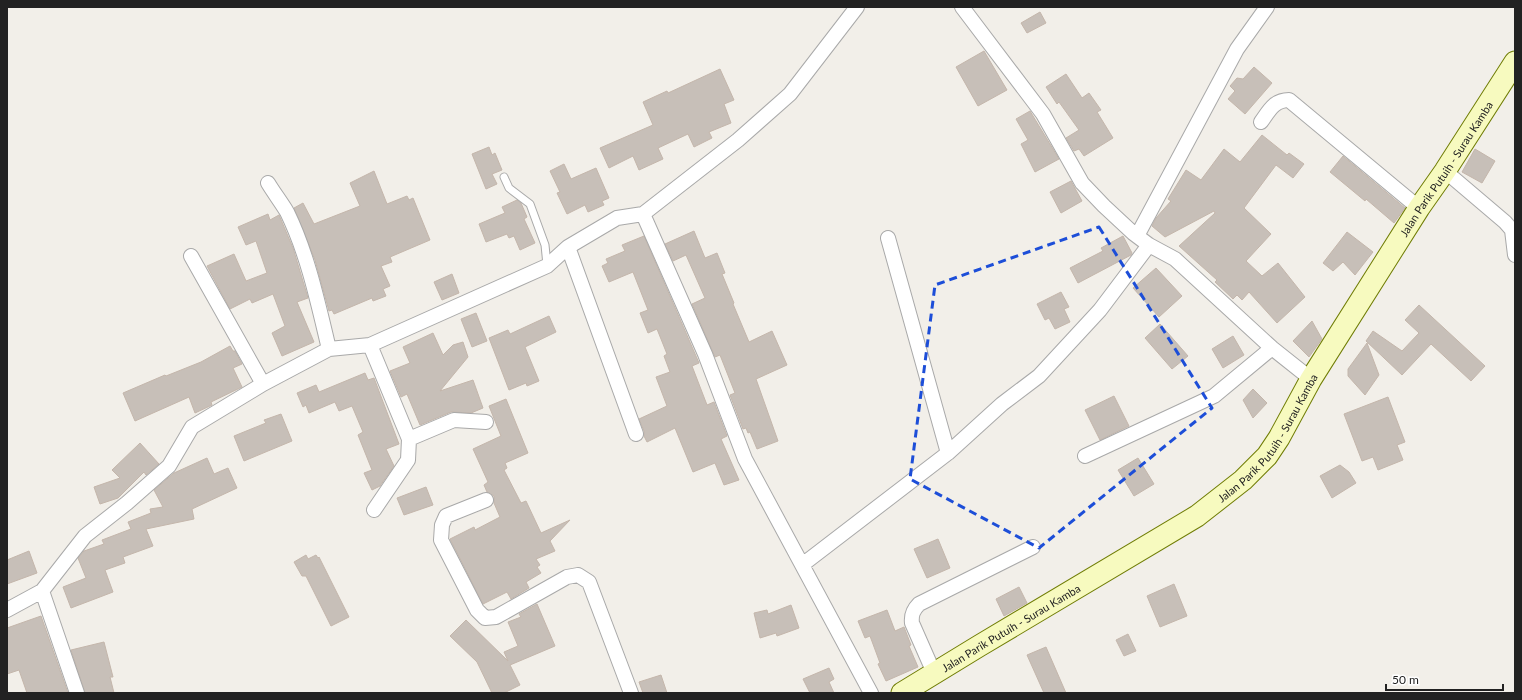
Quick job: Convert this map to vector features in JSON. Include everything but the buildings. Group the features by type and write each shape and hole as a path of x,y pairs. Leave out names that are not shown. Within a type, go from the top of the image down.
{"street":[{"path":"7,610 42,591 85,536 127,503 169,466 192,427 263,384 329,349 370,344 547,266 568,247 617,218 643,214 738,140 790,94 857,7"},
{"path":"962,7 1043,114 1082,183 1104,206 1137,236 1149,245 1175,260 1272,348 1312,379"},
{"path":"1137,236 1237,49 1267,7"},
{"name":"Jalan Parik Putuih - Surau Kamba","path":"906,692 934,673 1197,516 1243,480 1267,456 1279,438 1312,379 1420,208 1515,62"},
{"path":"1260,122 1274,104 1281,100 1289,100 1420,208"},
{"path":"1445,171 1505,222 1512,230 1515,255"},
{"path":"268,183 286,210 307,260 329,349"},
{"path":"643,214 705,354 745,459 871,693"},
{"path":"888,238 948,453"},
{"path":"802,565 948,453 1002,404 1039,376 1100,310 1149,245"},
{"path":"568,247 636,434"},
{"path":"192,256 263,384"},
{"path":"370,344 409,439 408,460 374,510"},
{"path":"1085,456 1214,396 1272,348"},
{"path":"409,439 454,420 486,422"},
{"path":"486,500 446,516 442,525 440,540 477,610 484,618 496,617 567,577 578,575 589,582 631,693"},
{"path":"934,673 912,624 912,616 916,607 919,604 1033,547"},
{"path":"42,591 77,693"}],"lane":[{"path":"504,177 509,188 530,204 546,245 547,266"}],"highlighted area":[{"path":"1099,227 1212,408 1039,548 910,479 935,285"}]}
